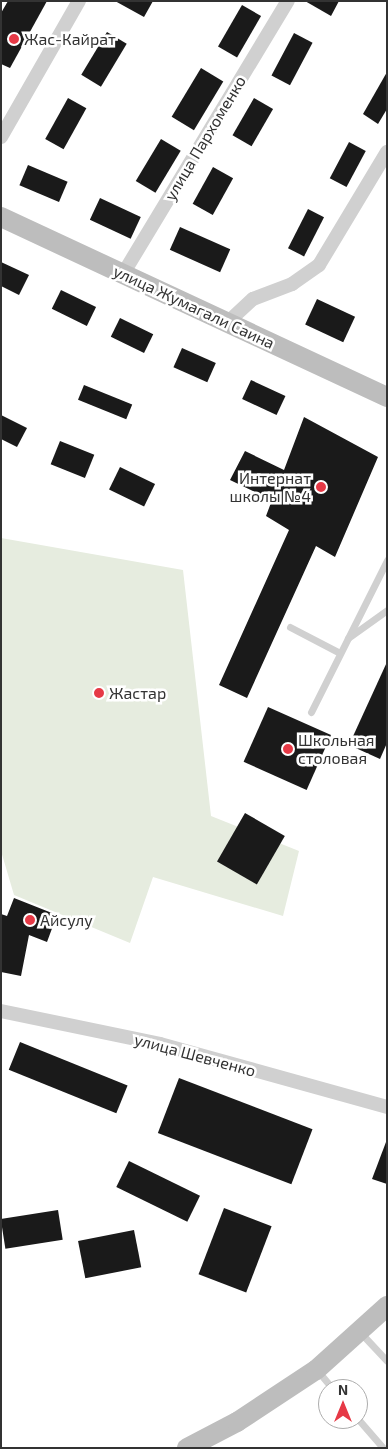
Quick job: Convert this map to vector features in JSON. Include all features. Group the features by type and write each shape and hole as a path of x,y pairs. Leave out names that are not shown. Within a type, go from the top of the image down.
{"street":[{"path":"1,137 79,1"},
{"name":"улица Пархоменко","path":"123,274 288,1"},
{"path":"228,322 253,299 292,284 319,265 387,152"},
{"name":"улица Жумагали Саина","path":"1,217 387,397"},
{"name":"улица Шевченко","path":"1,1011 160,1044 387,1107"},
{"path":"187,1448 238,1422 316,1370 387,1306"}],"lane":[{"path":"311,712 387,560"},
{"path":"346,640 387,610"},
{"path":"290,627 340,653"},
{"path":"359,1331 387,1361"},
{"path":"316,1370 324,1379"},
{"path":"367,1429 383,1448"}],"shaded area":[{"name":"Жастар","path":"1,538 183,570 211,816 299,851 283,916 153,877 130,943 14,895 1,851"}],"building":[{"name":"Жас-Кайрат","path":"8,1 47,1 10,68 1,64 1,13"},
{"path":"115,1 153,1 144,17"},
{"path":"305,1 339,1 331,16"},
{"path":"242,5 261,16 237,58 218,47"},
{"path":"107,32 127,44 101,87 81,75"},
{"path":"294,33 313,43 290,85 271,75"},
{"path":"201,68 223,81 194,130 172,117"},
{"path":"387,72 387,109 378,124 363,114"},
{"path":"68,98 86,108 64,149 45,139"},
{"path":"254,98 273,109 252,146 232,135"},
{"path":"161,139 181,151 155,193 136,181"},
{"path":"349,142 366,151 347,187 330,178"},
{"path":"28,165 68,182 59,202 19,185"},
{"path":"213,167 233,178 213,215 193,204"},
{"path":"100,198 141,217 131,239 90,220"},
{"path":"308,209 324,217 304,256 288,248"},
{"path":"180,227 230,249 220,272 170,250"},
{"path":"1,262 29,275 19,295 1,286"},
{"path":"61,290 96,307 87,326 52,309"},
{"path":"317,299 355,317 343,342 305,324"},
{"path":"120,318 153,334 144,353 111,337"},
{"path":"182,348 216,363 207,382 173,367"},
{"path":"251,380 285,396 277,415 242,399"},
{"path":"84,385 132,404 126,419 78,400"},
{"path":"1,415 27,428 17,447 1,439"},
{"path":"304,417 378,457 335,557 316,546 247,698 219,685 289,530 266,516 272,500 230,480 245,451 284,470"},
{"path":"60,441 94,455 85,478 51,464"},
{"path":"120,467 155,484 144,507 109,489"},
{"path":"387,662 387,743 380,759 349,745"},
{"name":"Школьная столовая","path":"268,707 331,735 307,790 244,762"},
{"path":"245,813 285,836 257,884 217,861"},
{"path":"14,898 57,915 47,942 29,935 21,976 1,972 1,914 7,916"},
{"path":"20,1042 128,1085 116,1113 9,1070"},
{"path":"179,1078 313,1129 291,1184 158,1133"},
{"path":"387,1143 387,1184 372,1179"},
{"path":"129,1161 200,1196 187,1222 116,1187"},
{"path":"224,1208 272,1226 246,1293 199,1274"},
{"path":"58,1210 63,1240 5,1249 1,1219"},
{"path":"134,1230 141,1267 85,1278 78,1241"}],"place":[{"name":"Жас-Кайрат","path":"14,39"},
{"name":"Интернат школы №4","path":"321,487"},
{"name":"Жастар","path":"99,693"},
{"name":"Школьная столовая","path":"288,749"},
{"name":"Айсулу","path":"30,920"}]}
